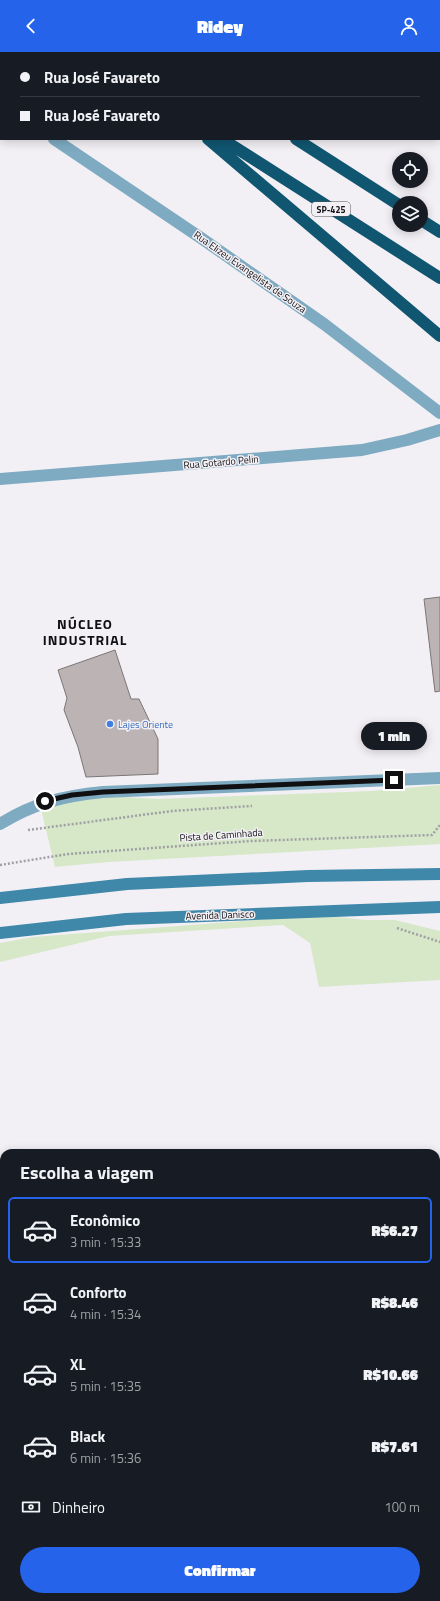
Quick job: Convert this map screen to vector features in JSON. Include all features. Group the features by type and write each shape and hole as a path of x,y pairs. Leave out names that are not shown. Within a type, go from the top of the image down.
{"highway":[{"path":"209,140 440,336"},
{"name":"SP-425","path":"224,140 440,278"},
{"path":"298,140 392,201"},
{"path":"428,224 440,232"}],"main road":[{"path":"0,898 127,884 308,876 440,874"},
{"name":"Avenida Danisco","path":"0,933 126,919 440,907"}],"street":[{"name":"Rua Elizeu Evangelista de Souza","path":"55,140 195,234 324,324 440,413"},
{"name":"Rua Gotardo Pelin","path":"0,480 362,450 407,440 440,430"},
{"path":"0,824 18,813 45,801 72,795 103,792 440,778"}],"path":[{"path":"25,831 172,811 257,805"},
{"name":"Pista de Caminhada","path":"0,865 68,854 251,841 432,835 440,825"}],"green space":[{"path":"440,785 440,844 108,862 55,867 41,809 61,802 104,796 158,799 372,791"},
{"path":"320,915 365,920 395,920 440,931 440,980 319,987 310,943 283,925 109,936 0,962 0,943 33,937"}],"building":[{"path":"440,597 440,691 435,692 424,599"},
{"name":"Lajes Oriente","path":"115,650 131,699 139,699 158,739 158,774 86,777 78,747 64,710 67,698 58,670"}],"place":[{"name":"Lajes Oriente","path":"110,724"}],"district":[{"name":"NÚCLEO INDUSTRIAL","path":"85,632"}],"route":[{"path":"45,801 72,795 103,792 394,780"}]}
